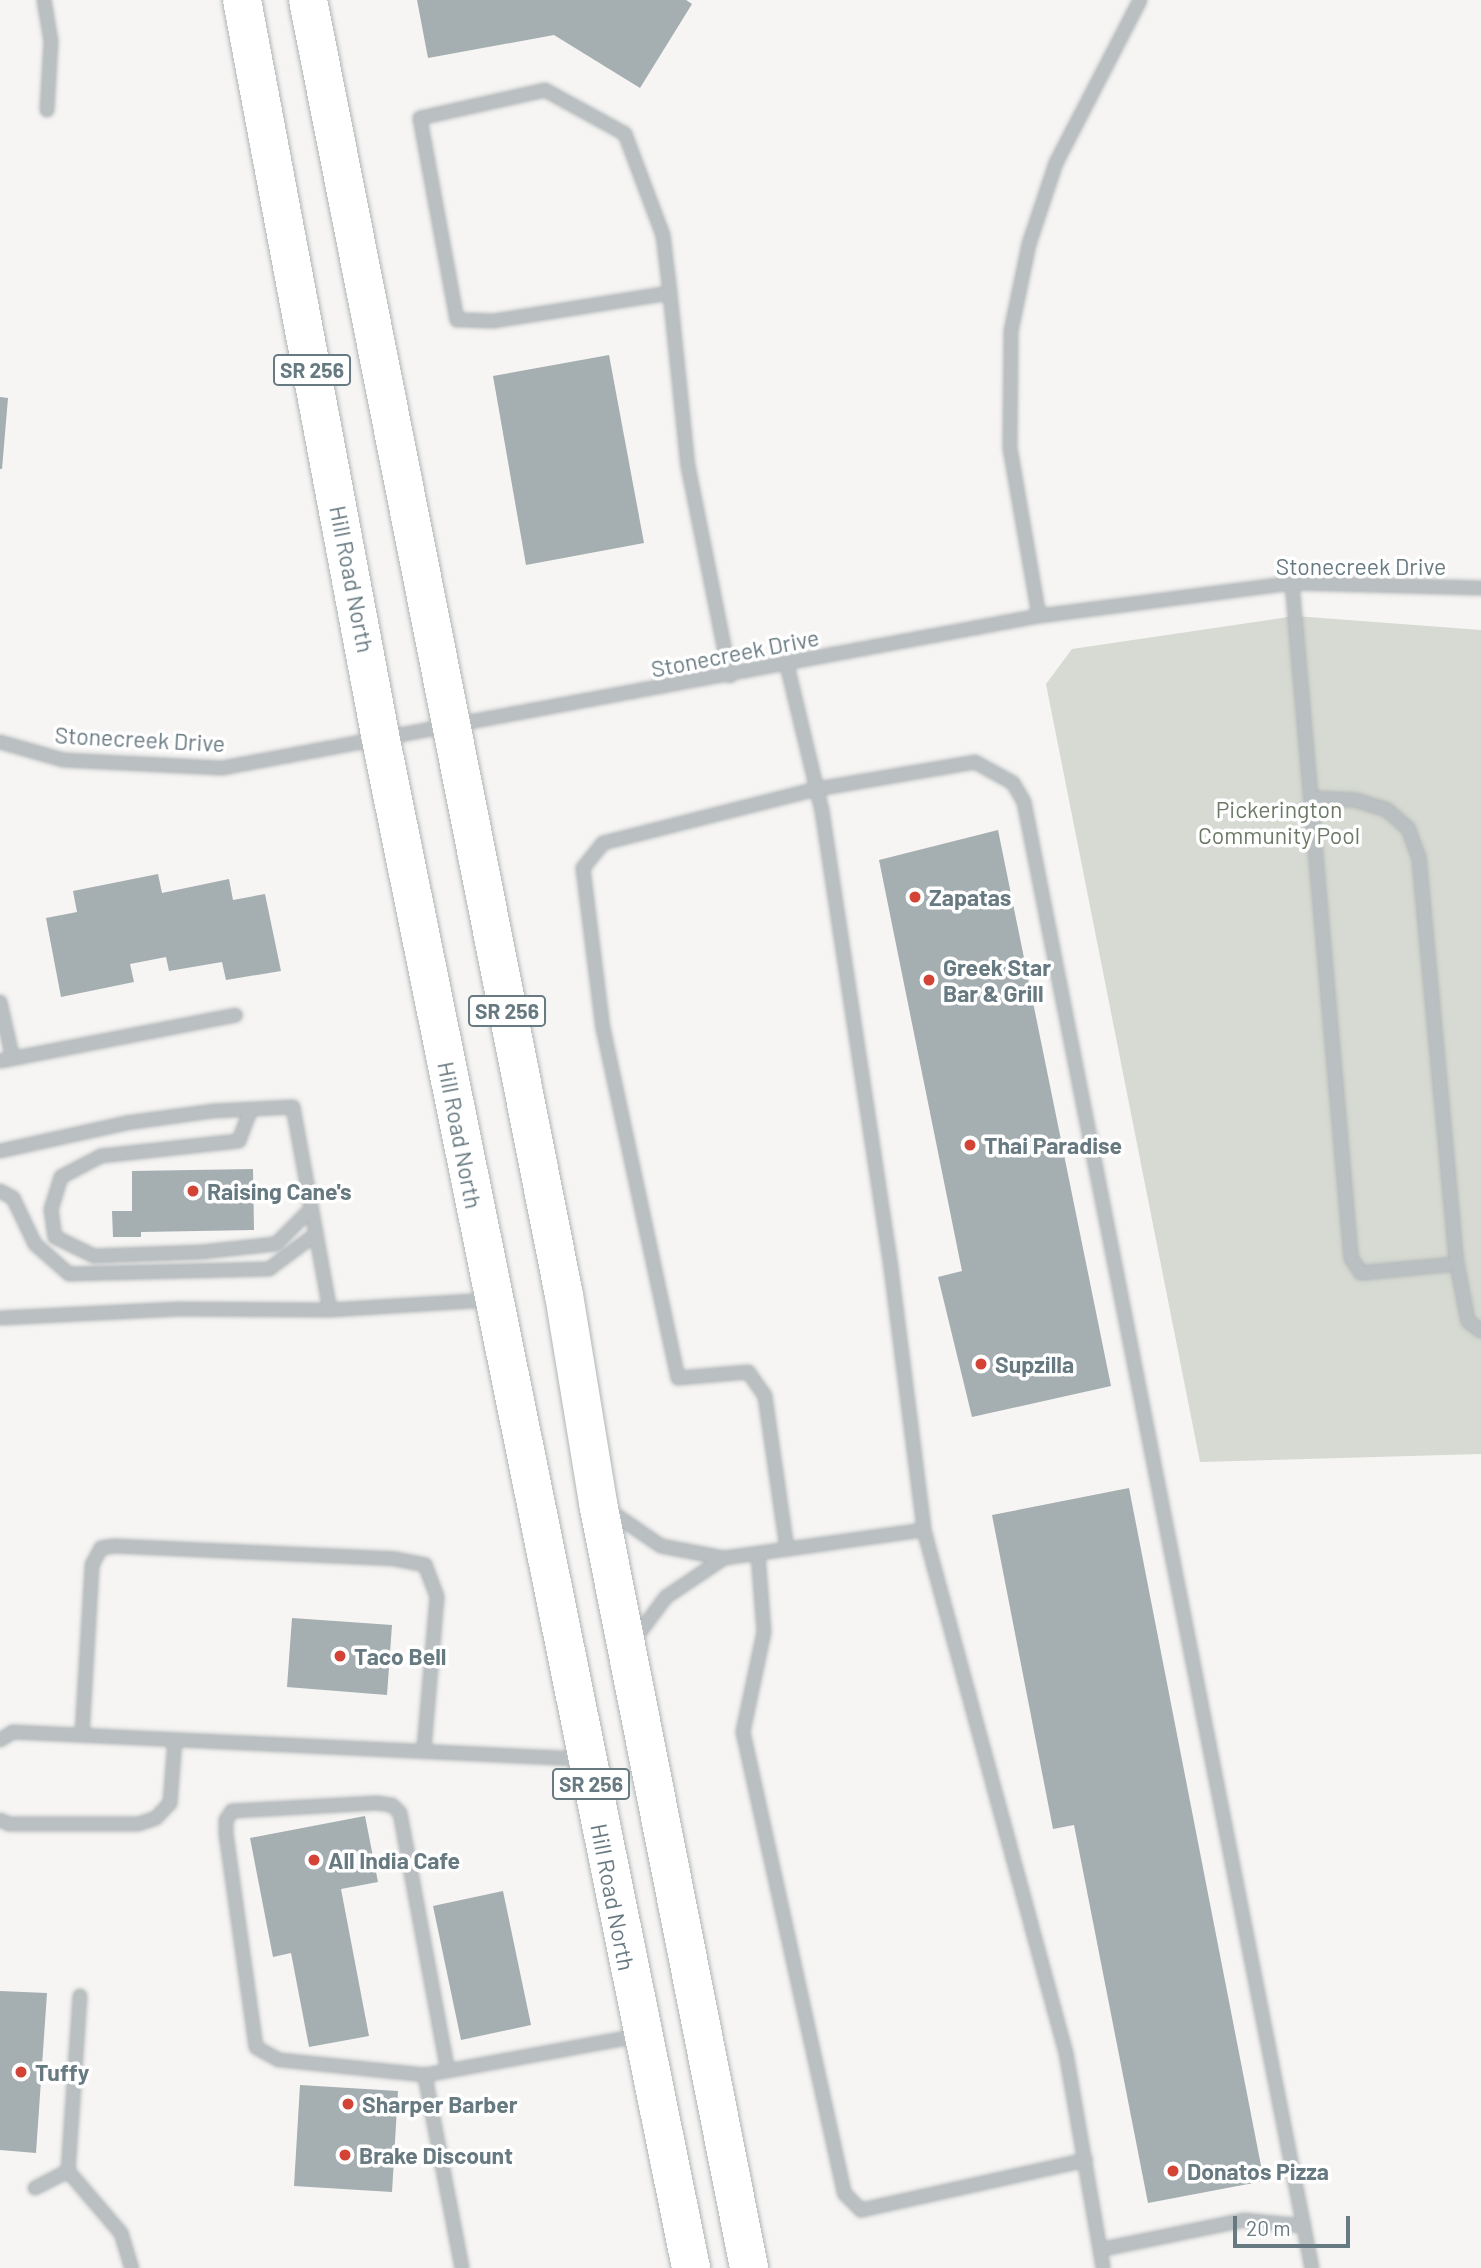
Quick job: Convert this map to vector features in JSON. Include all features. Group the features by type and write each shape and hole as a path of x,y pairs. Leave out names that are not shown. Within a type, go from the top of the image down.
{"highway":[{"name":"Hill Road North","path":"242,0 381,740 585,1759 691,2268"},
{"name":"SR 256","path":"308,0 406,479 449,727 564,1295 598,1503 630,1646 749,2268"}],"street":[{"path":"44,0 51,41 47,110"},
{"path":"1039,616 1011,461 1011,331 1029,244 1056,163 1140,0"},
{"path":"670,293 494,321 457,320 420,118 545,90 625,134 663,235 670,293 688,466 730,676"},
{"path":"1292,583 1351,1258 1362,1273 1457,1264"},
{"name":"Stonecreek Drive","path":"0,742 63,761 222,768 730,676 1039,616 1292,583 1481,588"},
{"path":"787,665 817,789 891,1268 925,1530 1066,2053 1103,2249 1103,2268"},
{"path":"787,1549 765,1396 748,1372 678,1378 603,1029 583,868 603,843 817,789 975,762 1013,783 1024,802 1312,2268"},
{"path":"1311,798 1355,800 1387,810 1408,828 1419,858 1457,1264 1468,1321 1481,1331"},
{"path":"0,1002 6,1060 236,1015"},
{"path":"0,1151 126,1123 293,1107 330,1310"},
{"path":"251,1109 239,1141 101,1156 61,1177 51,1209 55,1237 94,1256 202,1252 276,1244 311,1209"},
{"path":"0,1191 13,1198 35,1244 69,1275 269,1269 316,1234"},
{"path":"0,1318 179,1309 330,1310 493,1300"},
{"path":"598,1503 661,1546 724,1558 925,1530"},
{"path":"82,1735 92,1565 101,1548 128,1547 395,1559 425,1565 437,1597 424,1750"},
{"path":"758,1554 764,1632 743,1732 845,2193 861,2210 1086,2160"},
{"path":"630,1646 666,1597 724,1558"},
{"path":"0,1740 13,1732 585,1759"},
{"path":"0,1820 9,1824 138,1824 156,1818 170,1803 175,1740"},
{"path":"448,2071 400,1813 392,1805 377,1803 232,1811 226,1820 226,1834 256,2048 279,2060 425,2076 641,2035"},
{"path":"80,1996 68,2171 121,2233 132,2268"},
{"path":"425,2076 462,2268"},
{"path":"36,2188 68,2171"},
{"path":"1103,2249 1244,2220 1304,2226"}],"green space":[{"name":"Pickerington Community Pool","path":"1295,616 1481,630 1481,1454 1200,1462 1046,684 1072,649"}],"building":[{"path":"417,0 686,0 692,4 640,88 554,35 428,58"},
{"path":"609,355 644,543 526,565 493,376"},
{"path":"0,397 8,398 2,469 0,469"},
{"path":"998,830 1111,1386 972,1417 938,1277 962,1271 879,860"},
{"path":"158,874 162,893 229,879 233,900 265,894 281,971 226,980 222,962 169,971 166,957 130,964 134,982 61,997 46,918 77,912 73,891"},
{"name":"Raising Cane's","path":"253,1169 254,1230 141,1232 141,1237 113,1237 112,1211 132,1211 132,1171"},
{"path":"1129,1488 1264,2181 1148,2203 1074,1825 1053,1829 992,1515"},
{"name":"Taco Bell","path":"292,1618 392,1625 387,1695 287,1687"},
{"path":"365,1816 378,1882 341,1889 369,2036 309,2047 291,1953 273,1957 250,1838"},
{"path":"503,1891 531,2025 461,2040 433,1906"},
{"name":"Tuffy","path":"0,1991 47,1993 36,2153 0,2150"},
{"path":"300,2085 398,2091 392,2192 294,2186"}],"place":[{"name":"Zapatas","path":"915,897"},
{"name":"Greek Star Bar & Grill","path":"929,980"},
{"name":"Thai Paradise","path":"970,1145"},
{"name":"Raising Cane's","path":"193,1191"},
{"name":"Supzilla","path":"981,1364"},
{"name":"Taco Bell","path":"340,1656"},
{"name":"All India Cafe","path":"314,1860"},
{"name":"Tuffy","path":"21,2072"},
{"name":"Sharper Barber","path":"348,2104"},
{"name":"Brake Discount","path":"345,2155"},
{"name":"Donatos Pizza","path":"1173,2171"}]}
